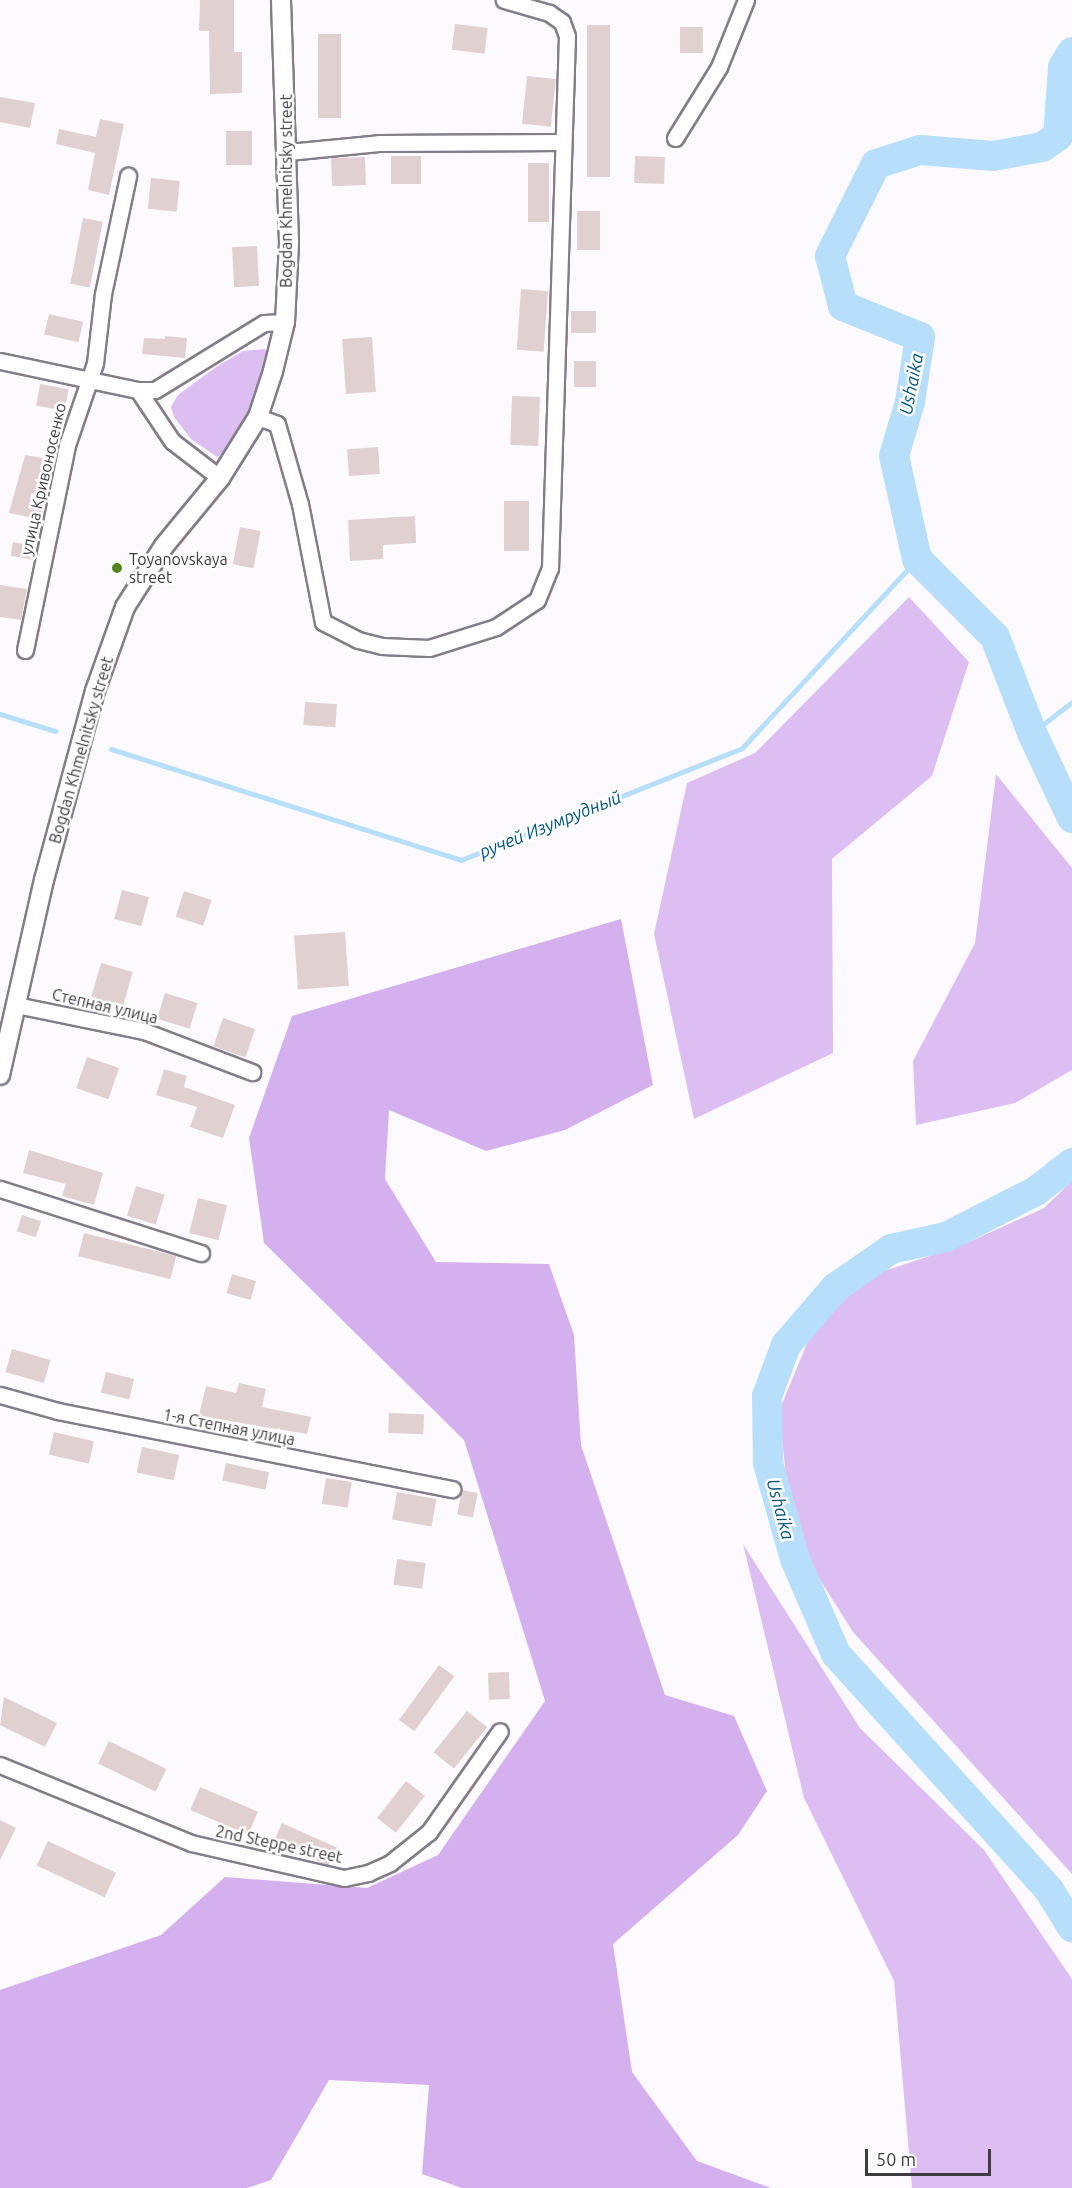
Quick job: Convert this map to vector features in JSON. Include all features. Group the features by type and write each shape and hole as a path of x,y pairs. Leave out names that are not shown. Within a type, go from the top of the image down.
{"street":[{"name":"Bogdan Khmelnitsky street","path":"0,1075 44,880 95,691 125,607 164,546 220,478 258,417 285,322 289,242 288,152 281,0"},
{"path":"258,417 277,424 300,504 323,622 358,640 429,648 496,627 537,600 550,568 566,28 549,14 504,0"},
{"path":"675,138 719,67 746,0"},
{"path":"288,152 379,143 563,142"},
{"name":"улица Кривоносенко","path":"25,650 67,445 95,363 103,294 128,176"},
{"path":"0,361 138,390 155,390 186,374 264,323 285,322"},
{"path":"138,390 172,441 220,478"},
{"name":"Степная улица","path":"16,1005 144,1031 252,1072"},
{"path":"0,1189 201,1253"},
{"name":"1-я Степная улица","path":"0,1395 58,1411 452,1489"},
{"name":"2nd Steppe street","path":"0,1765 192,1843 344,1878 368,1873 390,1863 429,1832 500,1731"}],"shaded area":[{"path":"265,349 268,354 248,416 229,450 217,457 191,439 174,417 171,407 178,395 216,367 243,351"},
{"path":"909,597 969,662 932,776 832,859 833,1053 694,1119 654,934 687,783 755,753"},
{"path":"996,774 1072,868 1072,1070 1015,1103 916,1125 913,1061 975,943"},
{"path":"621,919 653,1085 565,1130 486,1151 389,1110 385,1179 436,1262 549,1264 574,1335 581,1445 665,1695 734,1716 767,1791 738,1835 613,1944 632,2072 697,2161 771,2188 462,2188 422,2174 429,2085 329,2080 271,2180 247,2188 0,2188 0,1990 161,1935 225,1877 367,1888 438,1855 545,1701 464,1440 264,1243 249,1138 292,1016"},
{"path":"1072,1181 1072,1874 853,1632 805,1556 787,1485 779,1411 808,1341 830,1308 869,1276 960,1246 1044,1208"},
{"path":"743,1544 860,1728 984,1850 1072,1979 1072,2188 912,2188 894,1981 804,1798"}],"building":[{"path":"200,0 234,0 234,52 242,52 242,93 210,94 209,31 199,31"},
{"path":"455,24 488,28 485,54 452,50"},
{"path":"587,25 610,25 610,177 587,177"},
{"path":"680,27 703,27 703,53 680,53"},
{"path":"318,34 341,34 341,118 318,118"},
{"path":"527,76 556,79 551,127 522,124"},
{"path":"0,97 35,103 30,128 0,122"},
{"path":"100,119 124,124 109,195 88,190 95,153 56,144 59,129 96,137"},
{"path":"226,131 252,131 252,165 226,165"},
{"path":"391,156 421,156 421,184 391,184"},
{"path":"635,156 665,157 664,184 634,183"},
{"path":"365,157 366,185 332,186 331,158"},
{"path":"528,163 549,163 549,222 528,222"},
{"path":"151,178 180,181 177,212 148,209"},
{"path":"577,211 600,211 600,250 577,250"},
{"path":"83,218 103,222 90,288 70,284"},
{"path":"257,246 259,286 234,287 232,247"},
{"path":"521,289 548,291 544,352 517,350"},
{"path":"571,311 596,311 596,333 571,333"},
{"path":"49,314 83,322 78,342 44,334"},
{"path":"165,336 187,338 185,358 142,354 144,338 165,339"},
{"path":"372,337 376,392 346,394 342,339"},
{"path":"574,361 596,361 596,387 574,387"},
{"path":"40,384 69,389 65,411 36,406"},
{"path":"512,396 540,397 538,446 510,445"},
{"path":"378,447 380,474 349,476 347,449"},
{"path":"25,455 54,460 42,520 9,513"},
{"path":"504,501 529,501 529,551 504,551"},
{"path":"415,516 416,543 383,545 383,559 350,561 348,520"},
{"path":"240,527 261,531 253,568 233,564"},
{"path":"13,542 36,546 33,560 11,556"},
{"path":"0,585 27,589 21,620 0,617"},
{"path":"305,702 337,704 335,727 303,725"},
{"path":"122,890 149,897 141,926 114,919"},
{"path":"184,891 212,900 203,926 176,917"},
{"path":"345,932 349,986 298,989 294,936"},
{"path":"101,963 133,972 123,1007 91,998"},
{"path":"165,993 198,1003 190,1029 157,1019"},
{"path":"223,1018 255,1029 245,1057 213,1046"},
{"path":"87,1057 119,1068 108,1099 76,1088"},
{"path":"164,1069 187,1076 184,1087 235,1105 223,1138 190,1127 197,1107 156,1095"},
{"path":"29,1150 103,1173 94,1205 62,1196 66,1184 23,1173"},
{"path":"136,1186 165,1195 156,1224 127,1216"},
{"path":"198,1198 227,1205 218,1240 189,1233"},
{"path":"22,1215 41,1221 36,1237 17,1231"},
{"path":"84,1233 176,1256 170,1279 78,1256"},
{"path":"232,1274 256,1281 251,1300 226,1293"},
{"path":"12,1349 50,1360 44,1383 5,1372"},
{"path":"106,1372 134,1379 129,1399 101,1392"},
{"path":"239,1383 266,1389 262,1407 311,1417 307,1434 199,1416 206,1386 236,1393"},
{"path":"389,1413 424,1414 423,1434 388,1433"},
{"path":"54,1432 94,1441 89,1464 49,1454"},
{"path":"142,1447 179,1455 174,1480 137,1472"},
{"path":"226,1463 269,1472 265,1490 222,1481"},
{"path":"326,1478 352,1482 348,1508 322,1504"},
{"path":"462,1490 478,1493 473,1518 457,1515"},
{"path":"397,1492 436,1499 432,1527 392,1520"},
{"path":"397,1559 426,1563 422,1589 393,1585"},
{"path":"439,1665 454,1676 414,1731 399,1720"},
{"path":"509,1672 510,1699 489,1700 488,1673"},
{"path":"4,1697 57,1723 45,1747 0,1725"},
{"path":"467,1711 487,1727 454,1769 434,1752"},
{"path":"109,1741 167,1769 156,1792 98,1763"},
{"path":"406,1781 425,1796 396,1833 377,1818"},
{"path":"200,1787 258,1812 248,1835 190,1810"},
{"path":"0,1820 16,1828 0,1860"},
{"path":"282,1823 337,1847 329,1866 274,1841"},
{"path":"48,1841 116,1873 105,1897 37,1865"}],"waterway":[{"name":"Ushaika","path":"1072,52 1063,67 1058,136 1042,147 993,156 920,150 876,164 830,256 843,306 920,337 910,402 894,456 917,559 995,637 1032,733 1072,818"},
{"name":"ручей Изумрудный","path":"111,749 461,860 742,748 917,559"},
{"path":"1032,733 1072,702"},
{"name":"ручей Изумрудный","path":"0,714 55,731"},
{"name":"Ushaika","path":"1072,1163 1036,1191 946,1237 891,1249 835,1288 786,1345 767,1396 768,1463 795,1559 836,1654 1049,1890 1072,1927"}],"place":[{"name":"Toyanovskaya street","path":"117,568"}]}
